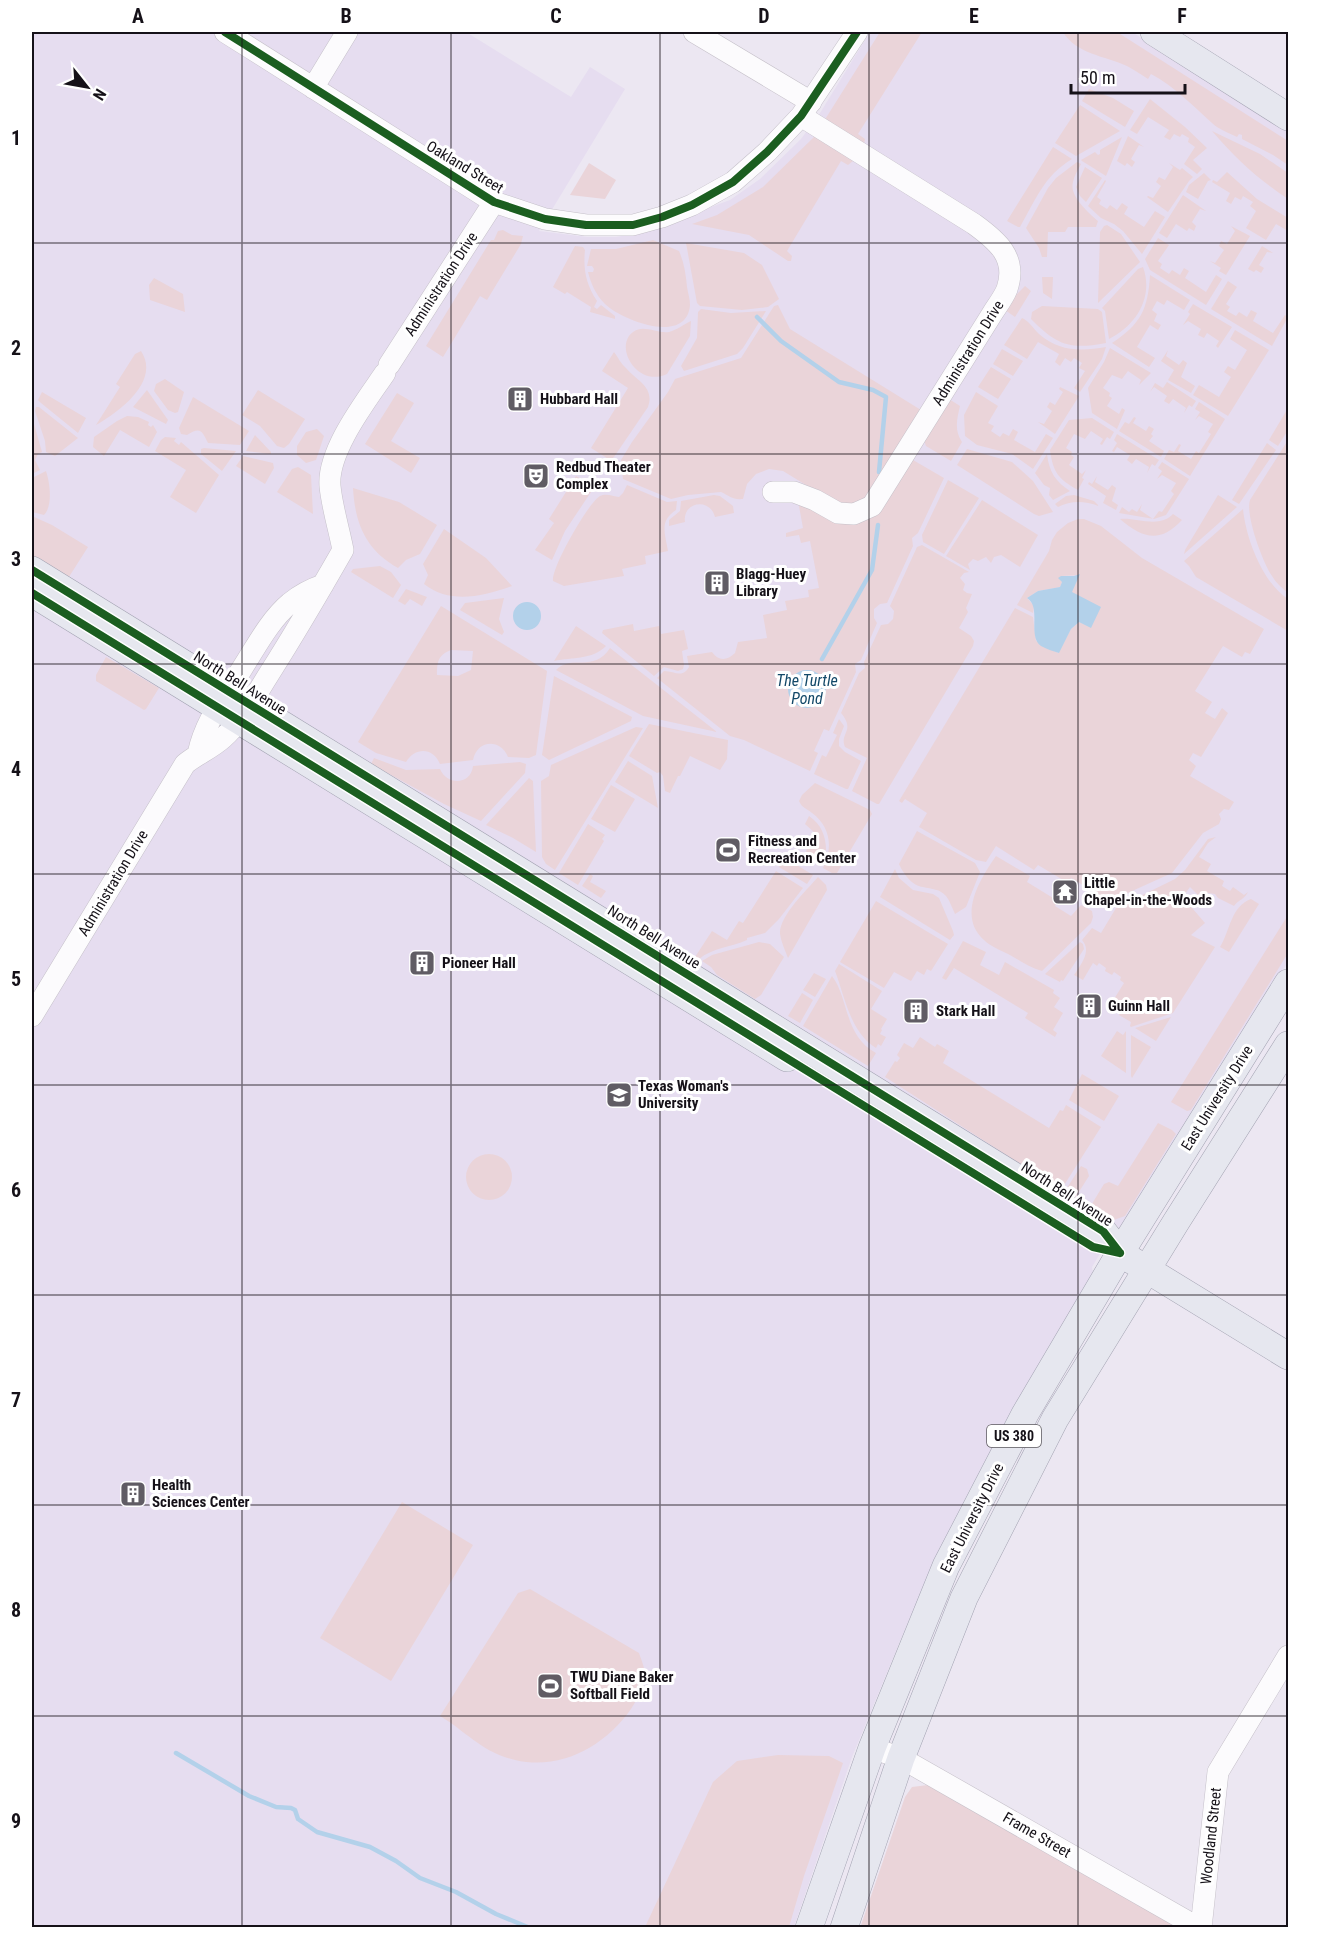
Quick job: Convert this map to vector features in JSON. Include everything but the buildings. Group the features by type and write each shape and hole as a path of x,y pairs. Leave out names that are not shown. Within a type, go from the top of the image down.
{"main road":[{"path":"1154,32 1288,117"},
{"name":"North Bell Avenue","path":"32,570 233,706 1094,1247 1120,1252 1288,1356"},
{"name":"North Bell Avenue","path":"32,593 233,706"},
{"name":"East University Drive","path":"809,1928 872,1748 946,1566 1025,1414 1120,1252 1288,983"},
{"name":"East University Drive","path":"844,1928 901,1758 969,1587 1054,1419 1288,1045"}],"street":[{"name":"Oakland Street","path":"225,32 494,202 545,219 586,225 633,225 662,217 692,205 733,182 767,152 806,109 857,32"},
{"path":"313,88 347,32"},
{"name":"Administration Drive","path":"694,32 974,224 993,238 1005,251 1009,263 1007,290 872,506 854,514 838,513 815,500 794,492 773,492"},
{"name":"Administration Drive","path":"32,1016 185,764 198,753 201,740 233,706 268,628 290,604 310,589 323,585 343,550 330,484 338,449 349,428 494,202"},
{"name":"Woodland Street","path":"1200,1928 1218,1772 1288,1656"},
{"name":"Frame Street","path":"872,1748 901,1758 1200,1928"}],"shaded area":[{"name":"Texas Woman's University","path":"32,32 466,32 571,97 590,67 625,89 539,231 587,237 616,237 644,232 730,200 760,179 801,139 820,113 870,32 1132,32 1288,130 1288,962 1123,1228 1114,1230 1092,1267 1093,1273 1018,1400 964,1501 908,1622 852,1757 794,1927 32,1928"},
{"path":"880,32 922,32 858,134 865,139 864,144 824,121"},
{"path":"1063,32 1117,32 1288,141 1288,165 1242,139 1242,135 1239,134 1237,137 1217,127 1160,79 1151,74 1148,79 1127,66 1083,50"},
{"path":"1089,89 1113,98 1134,111 1125,127 1082,101"},
{"path":"1150,99 1207,148 1193,160 1202,169 1197,174 1184,164 1195,147 1188,142 1189,138 1182,134 1180,137 1174,134 1170,140 1164,137 1169,130 1148,117 1137,134 1130,130"},
{"path":"1080,105 1120,131 1076,156 1055,143"},
{"path":"1212,131 1260,154 1288,173 1288,199 1248,168"},
{"path":"815,136 853,161 848,165 841,161 787,251 792,256 791,261 749,235 692,224 717,215 763,187"},
{"path":"1128,136 1144,147 1139,145 1131,159 1135,162 1132,167 1127,163 1125,166 1117,161"},
{"path":"1122,137 1106,176 1081,160 1095,152 1100,154 1100,150"},
{"path":"1053,147 1072,159 1047,181 1018,227 1007,221"},
{"path":"1077,162 1081,164 1074,180 1074,193 1080,203 1098,221 1096,227 1068,227 1065,232 1048,232 1047,257 1042,257 1026,228 1048,188 1056,178"},
{"path":"589,163 616,180 605,199 570,195"},
{"path":"1169,163 1180,170 1182,168 1193,177 1168,212 1147,197 1153,198 1161,186 1156,182 1159,177 1165,180 1173,167"},
{"path":"1085,167 1102,178 1086,202 1076,187"},
{"path":"1227,172 1257,199 1288,218 1288,231 1276,224 1266,240 1246,228 1256,211 1250,206 1253,202 1243,196 1241,200 1235,197 1231,204 1226,201 1230,193 1212,182 1213,180 1217,182"},
{"path":"1204,173 1211,180 1208,181 1198,199 1186,192 1189,185"},
{"path":"1105,180 1097,197 1101,200 1099,204 1107,209 1110,205 1117,210 1122,203 1128,207 1124,214 1144,227 1155,211 1165,217 1142,254 1123,231 1101,218 1088,206"},
{"path":"1183,195 1206,211 1200,209 1192,222 1196,226 1194,231 1189,228 1187,231 1176,224 1167,238 1159,233"},
{"path":"1107,225 1121,234 1140,262 1098,303 1100,232"},
{"path":"1231,226 1250,236 1226,275 1219,271 1221,268 1210,261 1215,263 1224,250 1219,246 1221,241 1227,244 1235,231"},
{"path":"503,230 512,235 523,236 521,244 487,300 480,296 443,357 426,346 491,240 494,240 498,231"},
{"path":"1158,238 1169,245 1158,261 1162,264 1160,268 1169,274 1172,270 1180,275 1184,268 1189,271 1185,278 1206,292 1216,275 1222,279 1206,305 1150,270 1145,259"},
{"path":"653,240 679,251 690,305 686,317 678,324 666,327 638,322 625,317 605,304 594,289 589,276 588,272 593,272 594,269 592,266 587,266 591,249 616,249"},
{"path":"686,243 744,253 762,265 779,299 768,307 742,310 700,306 697,303"},
{"path":"575,246 583,247 585,250 586,277 597,301 594,307 597,309 601,305 615,316 615,319 590,312 591,307 567,292 565,294 553,287"},
{"path":"1262,246 1273,253 1267,252 1259,265 1264,268 1261,273 1256,270 1254,272 1248,269"},
{"path":"1143,267 1146,289 1140,309 1127,326 1109,339 1105,311 1102,308 1138,269"},
{"path":"1150,275 1190,300 1184,310 1167,300 1164,305 1157,301 1152,310 1157,314 1154,321 1161,325 1158,330 1150,325 1137,347 1155,358 1149,367 1112,343 1130,329 1141,315 1145,306"},
{"path":"1042,277 1053,277 1052,299 1043,293"},
{"path":"154,278 183,294 185,312 150,300 149,285"},
{"path":"1228,281 1237,287 1226,304 1230,307 1227,311 1236,316 1239,312 1247,317 1251,310 1257,313 1253,321 1273,333 1285,315 1288,317 1272,346 1211,309"},
{"path":"1025,286 1031,291 1015,317 1005,310 1010,301"},
{"path":"1193,304 1232,327 1218,348 1216,346 1219,341 1207,333 1204,338 1198,335 1201,329 1188,321 1183,325"},
{"path":"778,305 790,329 921,410 865,500 858,504 837,504 783,471 769,469 756,474 747,484 743,499 721,492 671,499 623,479 621,460 675,379 741,358 774,306"},
{"path":"1042,306 1098,309 1102,312 1106,343 1082,346 1056,340 1031,319 1032,312"},
{"path":"701,309 731,313 766,311 737,354 684,371 681,366 697,338 698,312"},
{"path":"1022,318 1047,340 1063,347 1088,349 1106,347 1102,359 1080,392 1074,388 1085,371 1079,368 1082,363 1074,358 1071,362 1065,358 1060,366 1055,362 1059,354 1038,342 1027,359 1004,345"},
{"path":"691,321 690,336 667,374 656,377 647,375 638,371 632,364 627,356 626,347 633,332 646,329 669,332"},
{"path":"1235,330 1269,350 1228,416 1193,395 1199,385 1219,397 1231,377 1224,372 1228,366 1235,370 1247,350 1230,339"},
{"path":"1110,348 1151,373 1139,385 1141,380 1128,371 1122,379 1112,375 1103,388 1110,393 1109,396 1112,398 1107,406 1119,414 1122,408 1125,410 1117,429 1092,413 1088,388"},
{"path":"1002,349 1023,361 1013,376 993,364"},
{"path":"1168,350 1166,356 1179,365 1183,360 1187,363 1181,377 1195,386 1191,393 1168,380 1174,370 1161,361"},
{"path":"141,351 146,362 146,373 142,384 126,404 96,425 120,387 116,384 135,354"},
{"path":"614,352 624,366 647,389 650,400 648,407 610,460 591,448 628,388 602,371"},
{"path":"991,367 1011,379 998,399 978,387"},
{"path":"165,379 184,392 178,412 168,410 154,391 156,384"},
{"path":"1167,382 1196,401 1192,407 1189,405 1184,413 1186,408 1173,399 1169,404 1164,401 1167,396 1154,387 1150,392 1155,383 1163,388"},
{"path":"1060,387 1079,396 1055,434 1038,422 1044,424 1052,411 1047,407 1050,402 1055,405 1063,392 1059,389"},
{"path":"147,390 168,420 166,424 133,407"},
{"path":"258,390 305,419 284,448 277,446 260,426 242,415"},
{"path":"42,392 86,418 78,433 38,400"},
{"path":"976,392 998,406 988,423 994,426 991,431 1000,437 1003,433 1009,436 1013,429 1018,432 1014,440 1035,452 1046,434 1053,438 1033,469 1012,454 977,445 965,436 964,415"},
{"path":"397,393 414,403 391,441 420,458 411,473 365,444"},
{"path":"193,397 249,431 240,445 208,443 198,430 187,435 181,434 179,428"},
{"path":"949,399 960,406 957,429 962,442 951,461 926,446 924,440"},
{"path":"1199,402 1225,419 1190,476 1164,459 1169,450 1174,452 1179,444 1181,445 1178,451 1191,459 1196,451 1199,453 1211,434 1208,432 1213,424 1199,416 1195,420 1200,412 1195,409"},
{"path":"36,407 78,438 55,456 46,452 45,441 35,411"},
{"path":"1288,408 1288,430 1278,446 1269,440"},
{"path":"127,416 138,417 149,422 148,425 151,427 153,425 157,432 149,447 120,430 104,456 93,447 94,437"},
{"path":"32,417 42,452 35,460 40,470 32,474"},
{"path":"1134,417 1136,418 1133,423 1146,431 1149,426 1154,429 1149,441 1164,451 1161,457 1119,431 1125,422 1129,424"},
{"path":"1092,418 1114,432 1110,439 1107,437 1102,445 1100,444 1103,439 1091,431 1085,439 1074,434 1066,448 1072,452 1071,455 1074,457 1069,465 1082,474 1086,470 1078,490 1058,474 1050,450 1069,420"},
{"path":"317,429 324,436 316,460 306,463 297,455 297,446 306,432"},
{"path":"1117,434 1159,460 1155,466 1152,464 1147,473 1149,467 1136,459 1132,464 1127,460 1130,455 1117,447 1114,452 1112,451 1117,443 1114,440"},
{"path":"255,435 271,452 271,454 246,451"},
{"path":"165,437 176,438 174,441 179,445 181,442 219,475 196,513 170,497 186,470 155,451"},
{"path":"1288,440 1288,593 1275,581 1268,570 1252,527 1249,507 1250,500"},
{"path":"1267,443 1276,450 1239,504 1232,500"},
{"path":"201,449 236,451 222,471 201,454"},
{"path":"967,449 1012,462 1033,481 1053,512 1039,516 1034,514 957,465"},
{"path":"1047,454 1054,476 1070,491 1053,500 1049,495 1050,488 1044,485 1035,473"},
{"path":"243,456 273,463 274,468 265,484 236,466"},
{"path":"913,460 944,478 918,533 912,538 913,546 887,603 880,604 874,609 874,618 877,623 861,660 855,664 856,672 829,731 824,729 814,751 818,753 810,771 744,740 730,736 657,678 664,671 684,673 689,667 687,656 712,652 717,657 726,659 735,653 738,642 767,638 763,615 787,610 785,601 809,597 808,590 819,588 810,541 801,543 799,535 786,537 786,533 803,528 799,506 805,506 823,517 842,523 857,522"},
{"path":"1162,462 1189,479 1166,515 1153,519 1159,511 1162,512 1174,494 1171,491 1176,483 1162,475 1157,479 1162,471 1158,468"},
{"path":"298,467 311,475 313,514 277,492 292,469"},
{"path":"46,471 50,500 44,515 32,512 32,478"},
{"path":"576,476 592,485 591,492 565,531 552,560 535,550 554,523 549,519"},
{"path":"1097,476 1095,482 1108,490 1112,485 1116,488 1112,501 1118,505 1116,510 1103,503 1106,496 1088,484 1089,482 1092,484"},
{"path":"948,480 979,498 944,554 923,542 922,535"},
{"path":"627,485 667,502 677,501 676,510 665,523 668,551 645,556 646,564 622,569 624,576 564,586 553,581 564,550 587,510 602,495 619,497"},
{"path":"353,488 399,502 437,525 420,554 406,560 398,568 378,553 364,535 356,513"},
{"path":"1074,495 1094,501 1099,506 1078,502 1058,507 1055,504 1066,496"},
{"path":"1218,495 1237,507 1184,554 1185,550"},
{"path":"720,496 733,506 734,513 715,517 708,507 692,506 685,515 685,522 669,526 669,520 680,511 681,501"},
{"path":"982,500 1038,535 1020,567 1001,555 994,557 991,563 986,557 978,561 973,559 968,564 970,570 946,556"},
{"path":"1142,504 1140,510 1153,519 1119,513 1122,507 1129,512 1132,509 1137,512"},
{"path":"1243,509 1257,559 1271,582 1288,599 1288,631 1196,577 1184,561"},
{"path":"1173,514 1182,520 1166,533 1151,536 1136,531 1120,519 1154,522"},
{"path":"32,516 52,525 88,547 67,580 34,559 32,555"},
{"path":"1078,519 1101,526 1142,558 1264,629 1250,654 1245,652 1242,657 1223,646 1195,691 1212,702 1205,713 1215,719 1222,708 1228,713 1201,757 1193,753 1189,760 1196,766 1190,776 1234,802 1229,810 1224,809 1219,814 1221,819 1219,824 1203,833 1172,873 1110,901 1071,878 1068,883 1038,865 1034,870 996,846 986,862 976,860 919,827 927,813 905,799 902,803 899,801 1015,608 1033,617 1036,641 1058,653 1071,629 1079,622 1091,627 1071,592 1079,575 1061,576 1060,587 1038,591 1027,598 1034,606 1033,613 1017,605 1049,551 1057,532 1068,523"},
{"path":"444,529 486,558 512,586 467,597 445,595 424,584 428,575 423,564"},
{"path":"922,545 969,572 964,573 960,578 965,584 963,590 972,594 966,608 968,612 959,628 971,636 974,641 877,804 852,791 867,758 845,747 847,724 841,713 859,673 865,668 864,662 881,625 888,624 893,619 894,611 890,606 917,547"},
{"path":"380,566 391,572 401,585 393,598 351,572 353,569"},
{"path":"406,589 427,597 422,606 410,599 405,605 398,601"},
{"path":"504,598 499,619 504,632 502,635 460,610 465,603"},
{"path":"441,606 547,671 536,755 529,758 508,757 500,747 489,744 479,748 473,760 440,764 433,754 424,751 414,754 406,762 376,753 358,742","holes":["451,650 473,651 471,670 458,676 437,675 438,663 443,654"]},
{"path":"633,624 634,631 659,626 661,634 684,630 688,649 682,651 683,669 678,671 664,667 654,676 602,633 603,630"},
{"path":"576,626 606,646 595,654 554,661"},
{"path":"610,648 717,732 643,716 556,670 569,663 597,660"},
{"path":"106,657 159,688 146,709 144,710 96,681 96,675"},
{"path":"554,676 632,717 631,721 549,760 542,755"},
{"path":"839,719 844,726 839,746 861,761 848,789 814,774 822,755 826,757 837,735 833,733"},
{"path":"649,724 728,740 727,759 720,770 690,756 670,793 665,791 663,776 660,772 657,773 629,756"},
{"path":"636,727 643,728 555,870 546,864 542,857 541,781 549,776 551,765"},
{"path":"374,758 406,770 440,769 443,775 453,781 464,780 468,777 473,766 520,762 526,764 525,773 481,821 444,804 371,764"},
{"path":"628,761 652,776 658,808 615,782"},
{"path":"529,778 533,781 536,852 486,825"},
{"path":"815,783 870,810 872,814 837,873 823,868 829,846 826,832 818,819 799,801"},
{"path":"611,785 635,799 615,832 591,819"},
{"path":"809,816 820,827 825,840 826,850 824,850 820,866 809,858 806,852 816,834 805,824"},
{"path":"588,824 605,835 602,839 604,841 578,885 559,873"},
{"path":"917,831 975,863 980,872 966,907 955,914 944,894 912,882 899,864"},
{"path":"1216,837 1208,843 1199,857 1211,864 1207,871 1224,881 1222,886 1230,891 1233,887 1244,895 1248,892 1234,906 1215,894 1201,892 1198,895 1190,887 1185,894 1180,894 1205,923 1191,935 1215,947 1173,1013 1131,1027 1131,1022 1119,1015 1124,1006 1114,999 1124,983 1120,980 1121,977 1114,972 1112,975 1105,971 1106,968 1099,963 1097,966 1093,963 1083,980 1074,975 1086,953 1082,940 1092,928 1101,933 1116,908 1175,879 1185,870 1208,839"},
{"path":"996,856 1030,876 1027,882 1058,901 1055,906 1071,916 1081,905 1092,911 1091,923 1042,971 992,946 976,930 972,920 972,909 978,886"},
{"path":"784,857 813,875 807,884 779,867"},
{"path":"895,869 899,878 913,890 933,894 939,898 953,931 954,935 950,940 880,897"},
{"path":"776,871 803,888 779,919 765,933 716,950 699,959 695,957 712,931 727,940 739,921 743,923"},
{"path":"590,874 593,876 590,882 606,891 601,898 582,886"},
{"path":"818,877 826,885 827,890 788,958 780,934 781,927 794,904"},
{"path":"1251,899 1259,904 1229,952 1220,947 1235,913 1244,902"},
{"path":"876,901 948,944 931,971 927,969 924,975 917,971 911,981 894,972 884,988 840,962"},
{"path":"1288,915 1288,953 1191,1110 1187,1111 1171,1102"},
{"path":"963,941 986,952 980,965 999,975 1005,962 1054,990 1053,993 1060,998 1054,1007 1063,1013 1053,1030 1057,1033 1055,1037 1025,1018 1028,1013 954,968 946,980 942,978"},
{"path":"759,942 770,944 784,957 761,995 755,999 717,975 702,961 712,955"},
{"path":"1080,942 1084,949 1063,981 1060,982 1045,974"},
{"path":"839,964 882,991 871,1009 887,1019 881,1029 880,1034 886,1037 881,1046 878,1044 876,1048 867,1041 854,1023 835,971"},
{"path":"814,973 826,979 815,997 803,990"},
{"path":"832,976 842,995 852,1027 866,1046 876,1053 868,1066 803,1026"},
{"path":"802,993 813,1000 800,1023 788,1016"},
{"path":"1171,1017 1156,1041 1135,1028"},
{"path":"1117,1031 1123,1035 1126,1031 1126,1073 1101,1056"},
{"path":"1131,1035 1151,1047 1132,1078 1131,1076"},
{"path":"920,1037 935,1047 937,1044 949,1051 943,1063 1049,1128 1060,1110 1063,1111 1066,1105 1101,1127 1061,1190 885,1077 895,1061 897,1062 900,1058 897,1055 904,1043 913,1048"},
{"path":"1082,1074 1119,1096 1104,1121 1069,1100"},
{"path":"1158,1123 1176,1134 1125,1216 1111,1221 1090,1207 1104,1184 1109,1182 1118,1186"},
{"path":"489,1154 498,1155 506,1160 511,1168 511,1186 506,1194 498,1199 489,1200 480,1199 472,1194 467,1186 466,1177 467,1168 472,1160 480,1155"},
{"path":"1081,1166 1087,1169 1089,1176 1075,1198 1065,1191"},
{"path":"402,1502 473,1545 391,1681 320,1638"},
{"name":"TWU Diane Baker Softball Field","path":"530,1589 639,1653 645,1672 644,1684 636,1701 608,1734 581,1752 549,1762 515,1760 493,1752 440,1716 518,1593"},
{"path":"778,1755 829,1756 843,1763 789,1927 645,1927 713,1782 737,1761"},
{"path":"928,1785 1180,1927 860,1928 905,1797 912,1787"}],"water":[{"path":"1080,574 1072,592 1101,607 1091,628 1079,622 1071,629 1059,653 1041,646 1035,636 1034,608 1027,598 1038,591 1060,587 1062,582 1058,578 1061,576"},
{"path":"527,602 537,606 541,616 537,626 527,630 517,626 513,616 517,606"},
{"name":"The Turtle Pond","path":"807,670 821,675 826,689 821,703 807,708 793,703 788,689 793,675"}],"waterway":[{"path":"757,317 781,341 839,382 873,390 886,397 879,472"},
{"path":"822,659 872,570 878,525"},
{"path":"176,1753 249,1796 276,1807 295,1810 298,1819 317,1832 370,1847 396,1861 420,1878 456,1892 496,1914 530,1928"}],"cycle path":[{"path":"225,32 494,202 545,219 586,225 633,225 662,217 692,205 733,182 767,152 801,116 857,32"},
{"path":"32,570 1103,1231 1120,1253"},
{"path":"32,593 1093,1247 1120,1253"}],"place":[{"name":"Hubbard Hall","path":"520,399"},
{"name":"Redbud Theater Complex","path":"536,476"},
{"name":"Blagg-Huey Library","path":"717,583"},
{"name":"Fitness and Recreation Center","path":"728,850"},
{"name":"Little Chapel-in-the-Woods","path":"1065,892"},
{"name":"Pioneer Hall","path":"422,963"},
{"name":"Guinn Hall","path":"1089,1006"},
{"name":"Stark Hall","path":"916,1011"},
{"name":"Texas Woman's University","path":"619,1095"},
{"name":"Health Sciences Center","path":"133,1494"},
{"name":"TWU Diane Baker Softball Field","path":"550,1686"}]}
